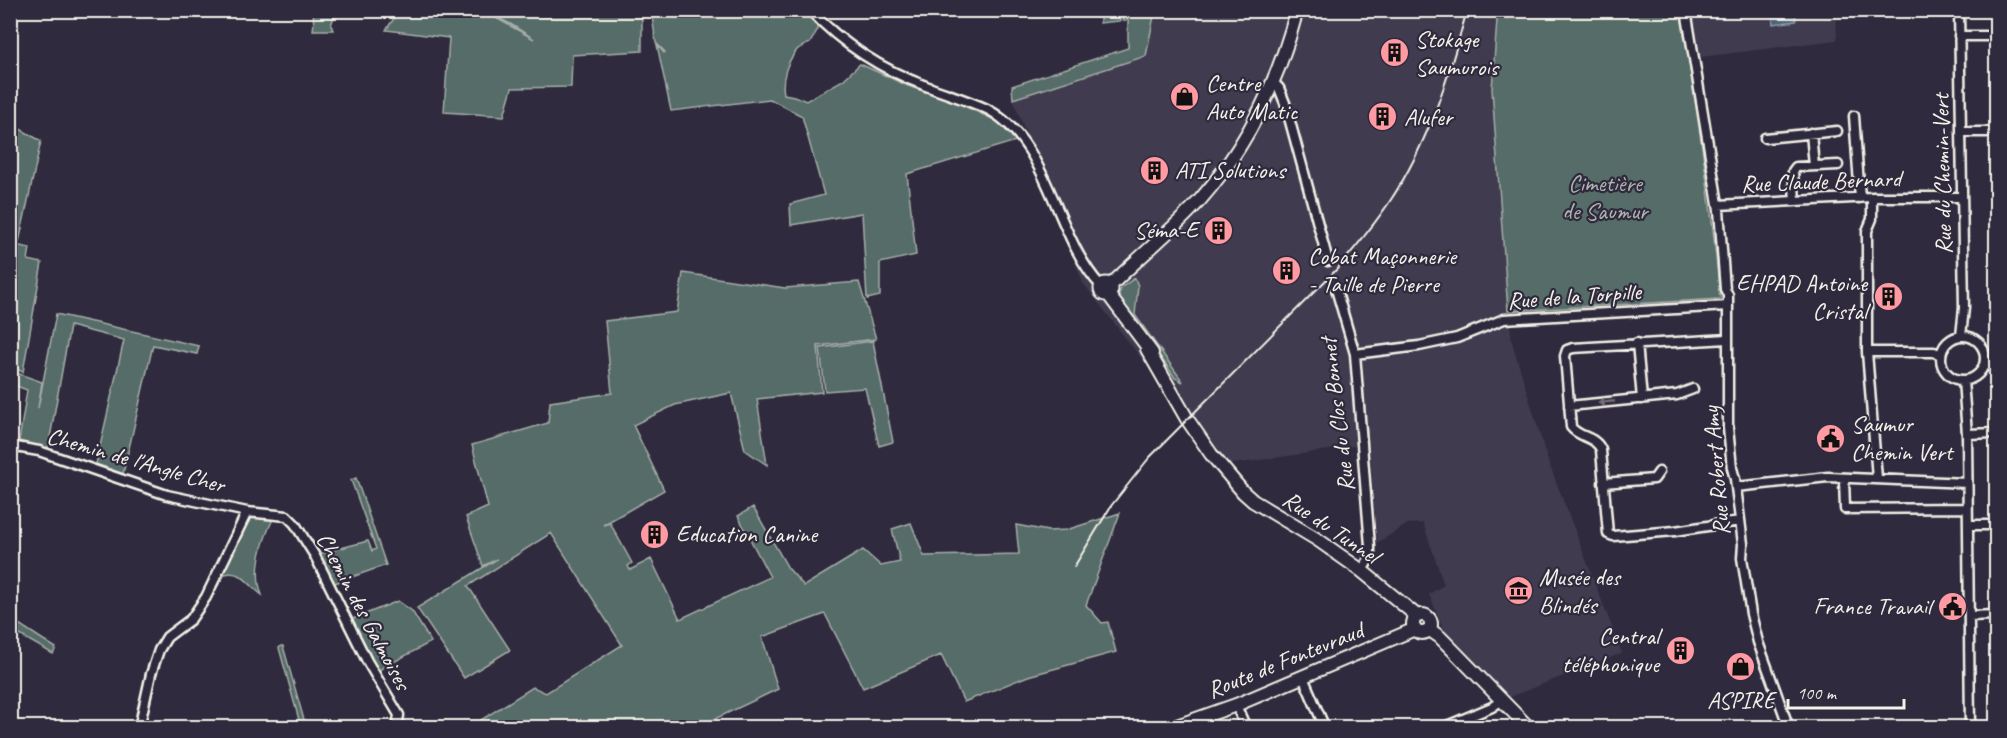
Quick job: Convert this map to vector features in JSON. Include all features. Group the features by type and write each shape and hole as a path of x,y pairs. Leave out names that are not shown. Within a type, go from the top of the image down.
{"street":[{"path":"810,10 839,37 893,73 999,114 1009,123 1030,152 1043,176 1079,257 1092,276 1107,288 1160,240 1200,199 1237,150 1274,83 1297,10"},
{"name":"Rue Robert Amy","path":"1686,10 1718,205 1728,306 1728,428 1743,544 1742,558 1758,642 1789,728"},
{"name":"Rue du Chemin-Vert","path":"1959,10 1964,308 1961,336"},
{"path":"1959,36 1996,36"},
{"path":"1274,83 1280,88 1285,103 1328,261"},
{"path":"1854,116 1860,198"},
{"path":"1765,138 1837,131"},
{"path":"1960,132 1996,132"},
{"path":"1811,133 1814,166"},
{"path":"1795,201 1793,171 1797,167 1838,165"},
{"path":"1872,197 1872,219 1867,231 1867,352 1877,478"},
{"name":"Rue Claude Bernard","path":"1718,205 1872,197 1961,197"},
{"name":"Rue du Tunnel","path":"1107,288 1147,349 1187,419 1243,492 1253,501 1318,540 1362,571 1417,616"},
{"name":"Rue du Clos Bonnet","path":"1336,289 1354,354 1370,546 1370,557 1362,571"},
{"name":"Rue de la Torpille","path":"1354,354 1419,346 1457,338 1504,319 1728,306"},
{"path":"1961,336 1980,343 1985,356 1985,363 1977,375 1963,380 1949,375 1944,369 1941,355 1948,342 1961,336"},
{"path":"1728,339 1573,348 1567,351 1565,356 1571,427 1599,445 1608,534 1613,536 1675,531 1740,521"},
{"path":"1637,343 1642,399"},
{"path":"1867,352 1934,352 1941,355"},
{"path":"1985,363 1996,370"},
{"path":"1963,380 1967,434 1970,728"},
{"path":"1569,405 1677,395 1693,389"},
{"path":"1967,434 1996,433"},
{"name":"Chemin de l'Angle Cher","path":"10,446 39,451 166,495 248,512 287,516"},
{"path":"1603,483 1654,479 1659,472"},
{"path":"1736,487 1828,477 1967,483"},
{"path":"1844,478 1845,509 1967,508"},
{"path":"139,728 159,650 167,637 191,619 206,597 248,512"},
{"name":"Chemin des Galmoises","path":"287,516 295,524 315,556 367,661 399,715 397,728"},
{"path":"1968,525 1996,525"},
{"path":"1424,615 1429,618 1432,624 1430,630 1422,634 1414,629 1413,622 1417,616 1424,615"},
{"path":"1969,616 1996,615"},
{"name":"Route de Fontevraud","path":"1171,728 1236,705 1414,629"},
{"path":"1430,630 1440,637 1529,728"},
{"path":"1303,677 1325,728"},
{"path":"1442,728 1492,707 1502,700"},
{"path":"1236,705 1246,728"}],"shaded area":[{"path":"1155,11 1836,11 1837,40 1701,57 1721,206 1731,309 1510,324 1512,342 1547,458 1622,653 1502,700 1445,633 1429,594 1444,585 1423,523 1408,524 1377,543 1369,444 1214,467 1171,397 1083,283 1013,99 1145,56"}],"green space":[{"path":"314,11 341,11 340,15 334,17 331,25 333,30 313,30"},
{"path":"399,11 483,11 534,39 486,11 642,11 642,51 572,55 571,87 512,88 504,116 444,112 449,38 386,30"},
{"path":"652,11 815,11 819,27 810,43 798,49 790,60 784,77 784,94 806,101 843,80 860,64 908,86 953,101 997,121 1016,141 907,174 916,255 880,263 880,296 867,299 862,213 791,225 790,204 824,195 802,116 770,99 671,111 657,45 665,52 656,43"},
{"path":"1100,11 1155,11 1146,56 1013,99 1012,86 1128,48 1128,20 1100,23"},
{"name":"Cimetière de Saumur","path":"1499,11 1681,11 1708,191 1720,299 1508,311 1492,89"},
{"path":"15,126 41,141 19,242 10,240 10,140"},
{"path":"11,244 30,248 28,260 42,263 23,372 11,367"},
{"path":"683,273 785,288 859,282 876,339 818,346 822,392 757,399 767,465 745,450 731,393 675,405 633,425 664,490 603,525 610,523 632,563 628,566 630,570 651,559 680,619 770,577 738,516 753,507 788,568 804,586 863,550 881,566 900,562 892,529 911,523 924,556 1019,554 1016,525 1048,531 1066,530 1120,513 1086,605 1102,623 1108,622 1116,652 1028,676 964,702 941,655 863,688 825,614 762,637 778,689 698,727 470,727 533,687 546,693 622,645 551,533 468,586 510,650 464,678 417,608 497,559 483,566 466,517 488,507 472,445 548,423 550,402 612,393 605,321 677,312"},
{"path":"1135,278 1138,286 1135,315 1183,382 1175,378 1158,356 1157,351 1118,296 1122,287"},
{"path":"56,314 199,346 197,354 153,345 123,474 96,464 124,340 70,326 48,449 19,441 27,390 11,384 11,371 42,382 38,408"},
{"path":"873,341 893,442 879,446 865,388 825,391 820,348"},
{"path":"356,478 386,565 332,584 318,554 368,541 372,551 376,549 351,480"},
{"path":"253,518 273,519 260,557 258,576 262,595 241,576 225,574 193,625 189,629 184,627 246,524"},
{"path":"398,601 412,611 431,642 375,672 350,620"},
{"path":"11,619 56,648 53,654 11,630"},
{"path":"283,646 306,727 301,727 279,648"}],"water":[{"path":"1795,11 1796,21 1773,24 1772,14"}],"railway":[{"path":"1074,567 1111,506 1149,458 1337,269 1384,210 1416,156 1436,109 1467,10"}],"place":[{"name":"Stokage Saumurois","path":"1394,53"},
{"name":"Centre Auto Matic","path":"1185,97"},
{"name":"Alufer","path":"1383,117"},
{"name":"ATI Solutions","path":"1154,170"},
{"name":"Séma-E","path":"1219,230"},
{"name":"Cobat Maçonnerie - Taille de Pierre","path":"1287,270"},
{"name":"EHPAD Antoine Cristal","path":"1888,297"},
{"name":"Saumur Chemin Vert","path":"1830,438"},
{"name":"Education Canine","path":"655,534"},
{"name":"Musée des Blindés","path":"1518,591"},
{"name":"France Travail","path":"1952,606"},
{"name":"Central téléphonique","path":"1680,650"},
{"name":"ASPIRE","path":"1741,667"}]}
